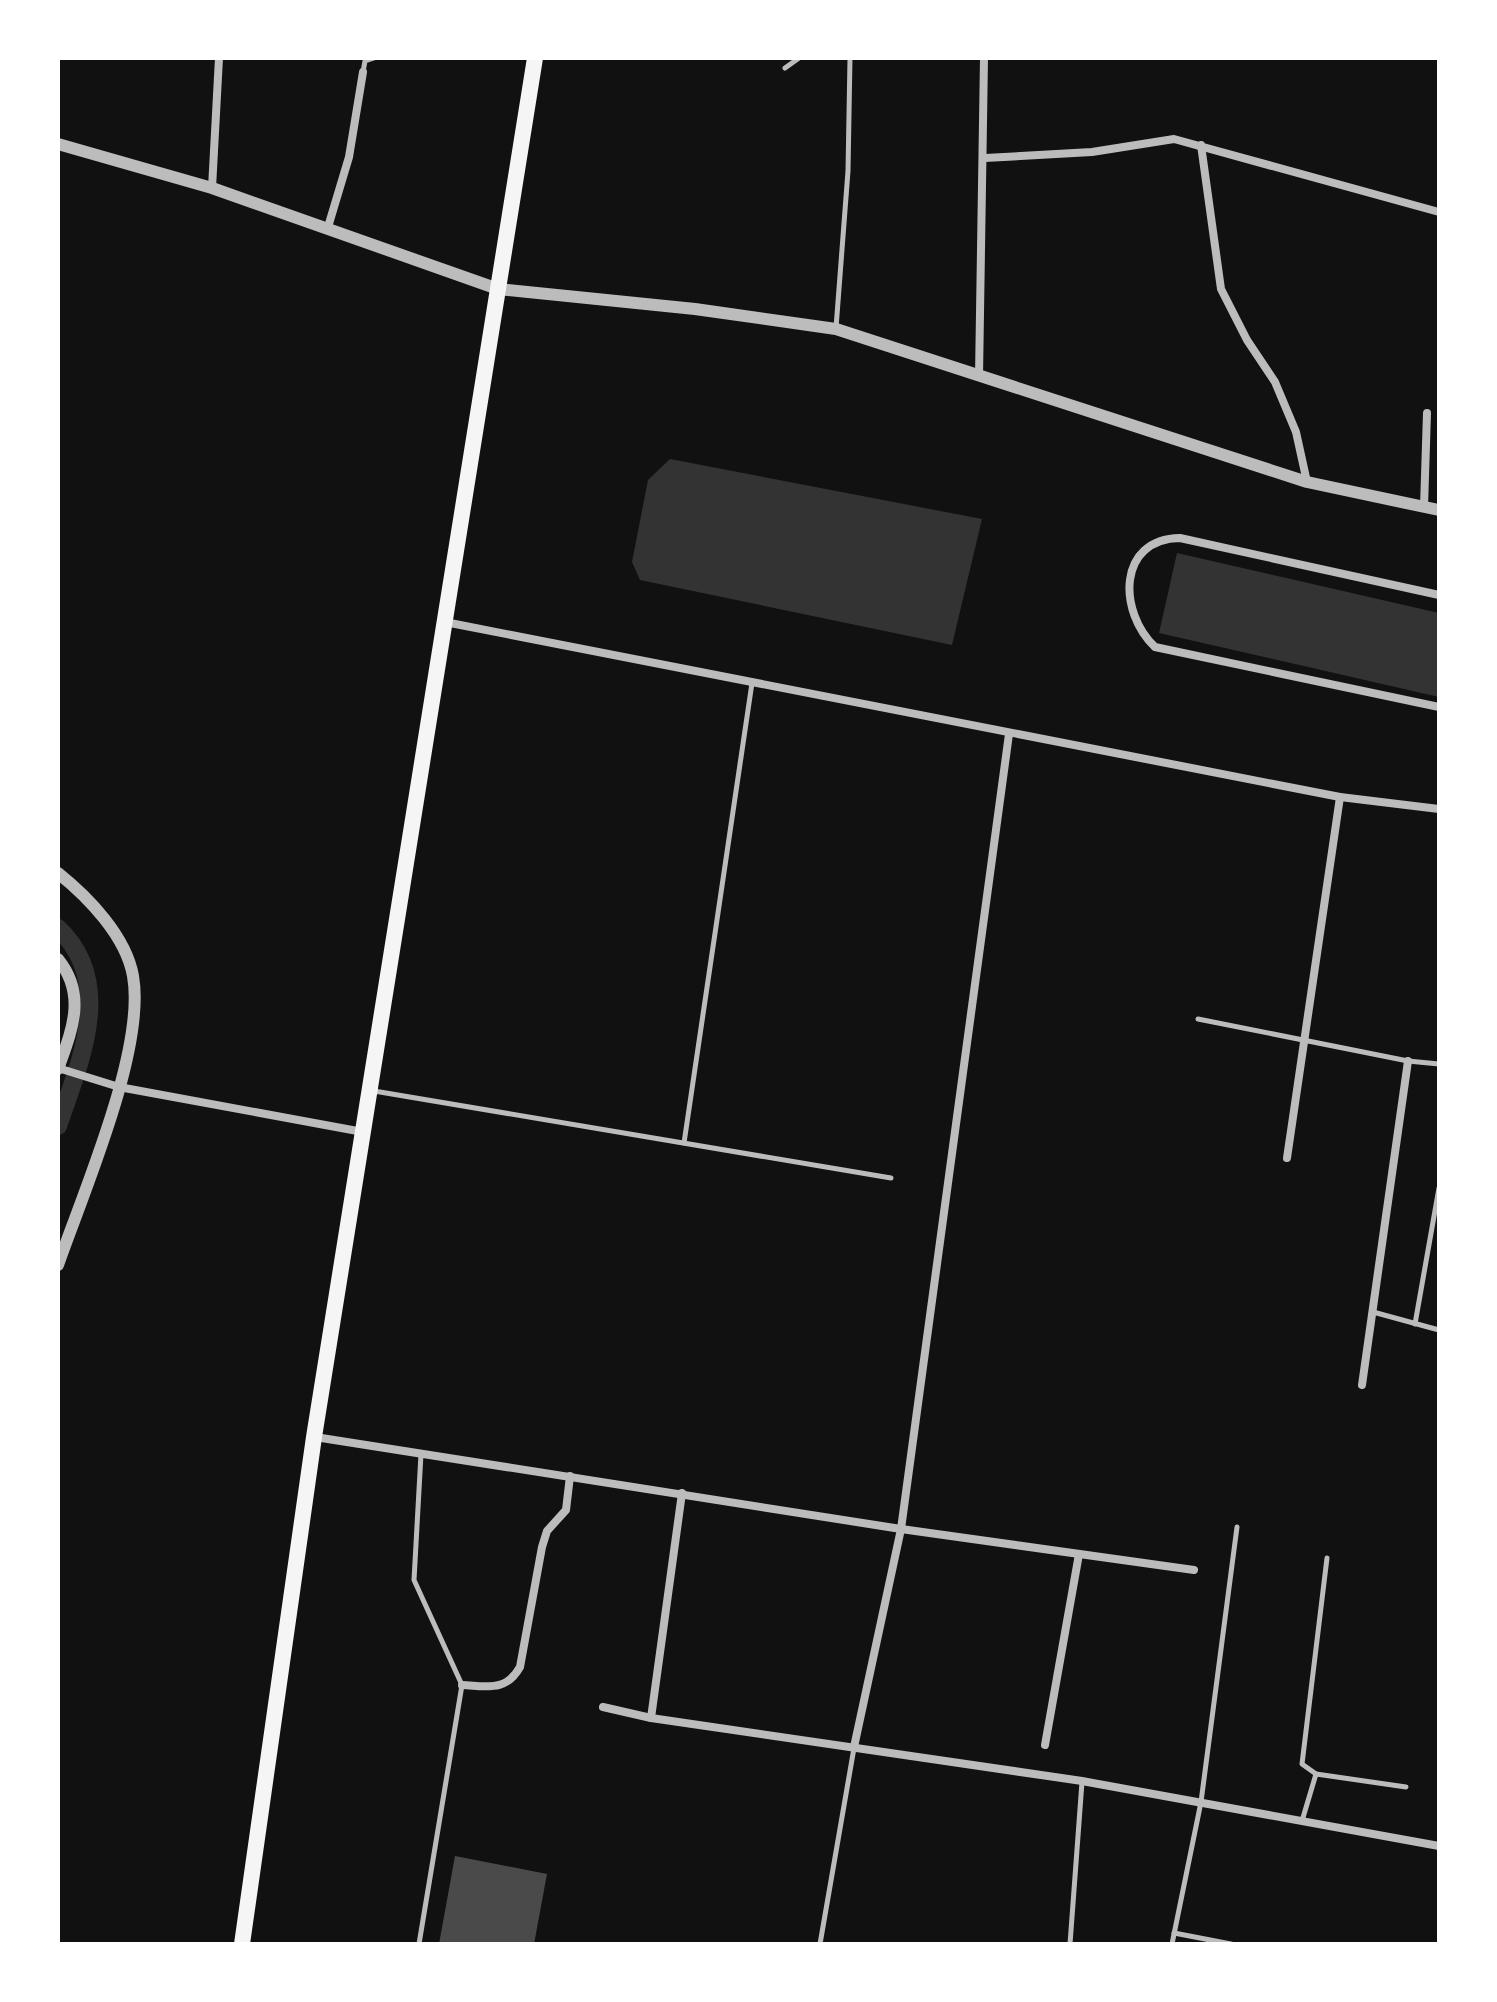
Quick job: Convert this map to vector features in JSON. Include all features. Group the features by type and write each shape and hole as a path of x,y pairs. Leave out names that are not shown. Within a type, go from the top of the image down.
{"main road":[{"path":"242,1944 314,1437 535,58"}],"street":[{"path":"212,188 219,58"},
{"path":"979,377 985,158 984,58"},
{"path":"328,227 349,157 363,72"},
{"path":"985,158 1092,152 1174,139 1439,212"},
{"path":"58,144 212,188 498,289 695,309 836,329 1307,482 1439,510"},
{"path":"1201,145 1221,289 1247,340 1275,382 1296,432 1307,482"},
{"path":"1424,507 1427,413"},
{"path":"1439,595 1180,538 1160,538 1145,549 1132,572 1129,593 1139,632 1155,647 1439,707"},
{"path":"444,622 1340,797 1439,809"},
{"path":"854,1747 901,1529 1009,734"},
{"path":"1287,1158 1307,1041 1340,797"},
{"path":"58,873 110,925 133,974 133,1027 119,1087 58,1265"},
{"path":"58,959 67,970 77,997 74,1024 58,1068 119,1087 363,1132"},
{"path":"1362,1385 1408,1061"},
{"path":"314,1437 901,1529 1194,1570"},
{"path":"462,1685 499,1687 508,1683 520,1667 542,1547 547,1531 563,1516 570,1476"},
{"path":"651,1718 682,1493"},
{"path":"1045,1745 1079,1554"},
{"path":"603,1707 651,1718 1082,1781 1439,1846"}],"lane":[{"path":"363,72 365,61 374,58"},
{"path":"785,68 799,58"},
{"path":"836,329 848,171 850,58"},
{"path":"684,1143 752,683"},
{"path":"1198,1019 1408,1061 1439,1064"},
{"path":"369,1091 891,1178"},
{"path":"1415,1324 1439,1188"},
{"path":"1373,1312 1439,1330"},
{"path":"419,1944 462,1685 414,1580 421,1453"},
{"path":"1172,1944 1201,1802 1237,1527"},
{"path":"1327,1558 1302,1764 1316,1774 1406,1787"},
{"path":"820,1944 854,1747"},
{"path":"1302,1821 1316,1774"},
{"path":"1070,1944 1082,1781"},
{"path":"1174,1933 1231,1944"}],"shaded area":[{"path":"670,459 982,519 952,645 640,580 632,562 648,480"},
{"path":"1177,553 1439,613 1439,697 1159,633"}],"building":[{"path":"455,1856 547,1874 534,1944 439,1944"}],"waterway":[{"path":"58,928 76,950 86,973 89,998 83,1049 58,1126"}]}
